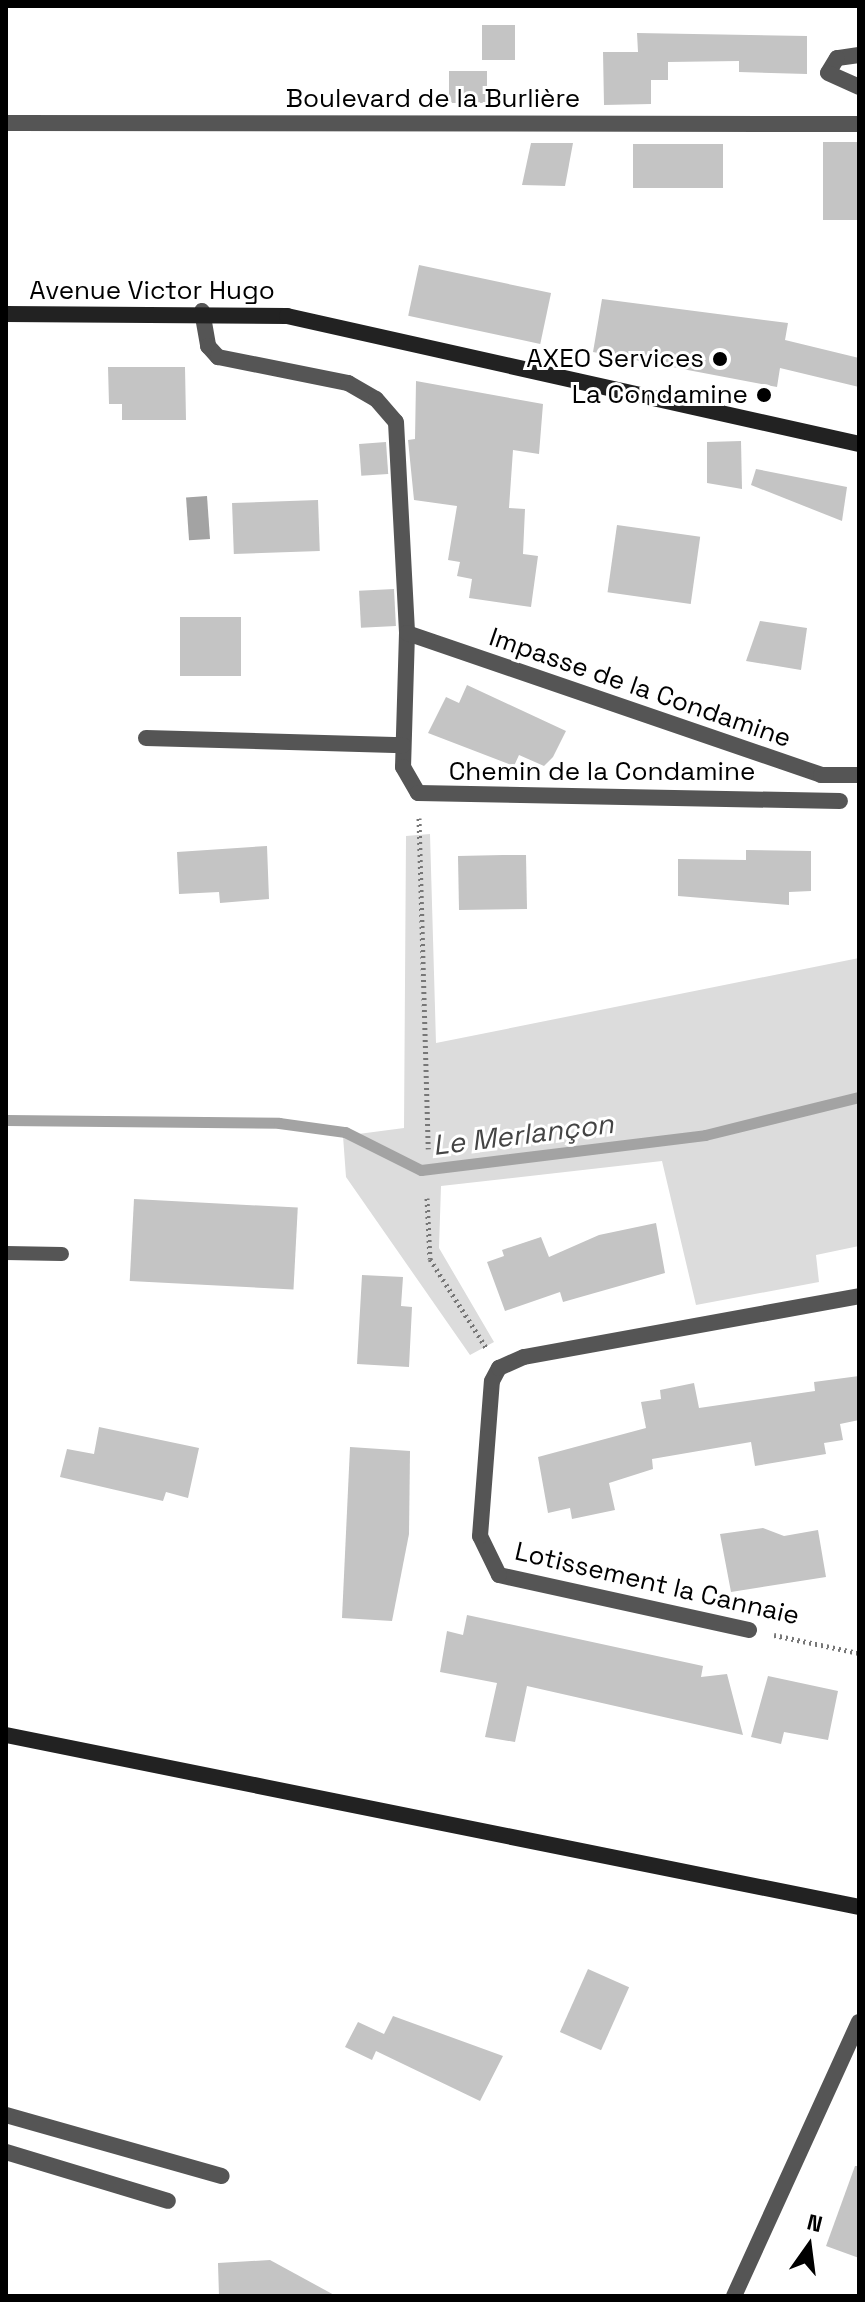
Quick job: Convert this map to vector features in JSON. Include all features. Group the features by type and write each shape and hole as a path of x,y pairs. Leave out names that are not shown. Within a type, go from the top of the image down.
{"street":[{"path":"859,55 837,58 828,73 859,87"},
{"name":"Boulevard de la Burlière","path":"6,123 859,124"},
{"name":"Avenue Victor Hugo","path":"6,314 202,311 287,316 859,444"},
{"name":"Chemin de la Condamine","path":"202,311 208,346 218,357 348,383 376,399 396,422 407,633 403,767 418,793 840,801"},
{"name":"Impasse de la Condamine","path":"407,633 821,775 859,775"},
{"path":"146,738 403,745"},
{"path":"499,1368 524,1357 859,1296"},
{"name":"Lotissement la Cannaie","path":"499,1368 488,1398 480,1536 499,1575 749,1630"},
{"path":"6,1735 859,1907"},
{"path":"734,2296 859,2022"},
{"path":"6,2115 222,2176"},
{"path":"6,2152 168,2201"}],"lane":[{"path":"6,1253 62,1254"}],"path":[{"path":"418,793 428,1149"},
{"path":"427,1198 430,1259 499,1368"},
{"name":"Lotissement la Cannaie","path":"749,1630 859,1653"}],"shaded area":[{"path":"207,496 210,539 189,540 186,497"},
{"path":"430,834 436,1043 859,958 859,1246 816,1255 819,1282 696,1305 662,1161 441,1186 439,1248 494,1342 470,1355 346,1177 343,1136 404,1128 406,836"}],"building":[{"path":"482,25 515,25 515,60 482,60"},
{"path":"637,33 807,36 807,74 739,72 739,61 668,62 668,80 651,80 651,104 604,105 603,52 638,52"},
{"path":"449,71 487,71 487,103 449,103"},
{"path":"823,142 859,142 859,220 823,220"},
{"path":"531,143 573,143 565,186 522,185"},
{"path":"633,144 723,144 723,188 633,188"},
{"path":"419,265 551,293 540,344 408,316"},
{"path":"602,299 788,323 785,340 859,358 859,387 780,368 777,387 593,352"},
{"path":"108,367 185,367 186,420 122,420 122,404 109,404"},
{"path":"416,381 543,404 539,454 513,450 509,508 525,509 523,554 538,556 531,607 469,598 472,579 457,576 460,562 448,560 457,506 414,500 408,440 415,439"},
{"path":"741,441 742,489 707,483 707,442"},
{"path":"386,442 388,474 361,476 359,444"},
{"path":"756,469 847,487 842,521 751,485"},
{"path":"318,500 320,551 234,554 232,503"},
{"path":"617,525 700,537 691,604 608,592"},
{"path":"394,589 396,626 361,628 359,591"},
{"path":"180,617 241,617 241,676 180,676"},
{"path":"760,621 807,628 801,670 746,661"},
{"path":"467,685 566,731 553,757 544,766 519,755 514,766 428,733 446,697 459,703"},
{"path":"267,846 269,899 220,903 219,892 179,894 177,852"},
{"path":"746,850 811,851 811,891 789,892 789,905 678,896 678,859 746,860"},
{"path":"526,855 527,909 459,910 458,856"},
{"path":"134,1199 298,1208 293,1289 130,1281"},
{"path":"656,1223 665,1273 563,1302 560,1292 505,1311 487,1262 504,1256 502,1250 541,1237 549,1257 599,1235"},
{"path":"362,1275 403,1277 401,1306 412,1307 409,1367 357,1364"},
{"path":"859,1376 859,1420 840,1424 843,1440 824,1443 826,1454 755,1466 751,1442 652,1459 653,1469 609,1483 615,1510 572,1519 570,1508 548,1513 538,1457 646,1428 641,1402 661,1399 660,1390 694,1383 699,1408 815,1391 814,1382"},
{"path":"99,1427 199,1448 188,1498 166,1492 163,1501 60,1477 67,1449 94,1454"},
{"path":"350,1447 410,1451 409,1534 392,1621 342,1618"},
{"path":"763,1528 784,1536 818,1530 826,1577 731,1592 720,1534"},
{"path":"467,1615 703,1666 701,1677 727,1674 743,1735 527,1686 515,1742 485,1737 497,1683 440,1672 447,1631 463,1635"},
{"path":"768,1676 838,1691 828,1740 784,1732 781,1744 751,1737"},
{"path":"588,1969 629,1987 601,2050 560,2032"},
{"path":"393,2016 503,2056 480,2101 376,2051 372,2060 345,2047 358,2022 384,2034"},
{"path":"855,2166 859,2166 859,2258 826,2246"},
{"path":"270,2260 336,2296 219,2296 218,2263"}],"waterway":[{"name":"Le Merlançon","path":"6,1120 279,1123 345,1132 421,1170 705,1135 859,1097"}],"place":[{"name":"AXEO Services","path":"720,359"},
{"name":"La Condamine","path":"764,395"}]}
